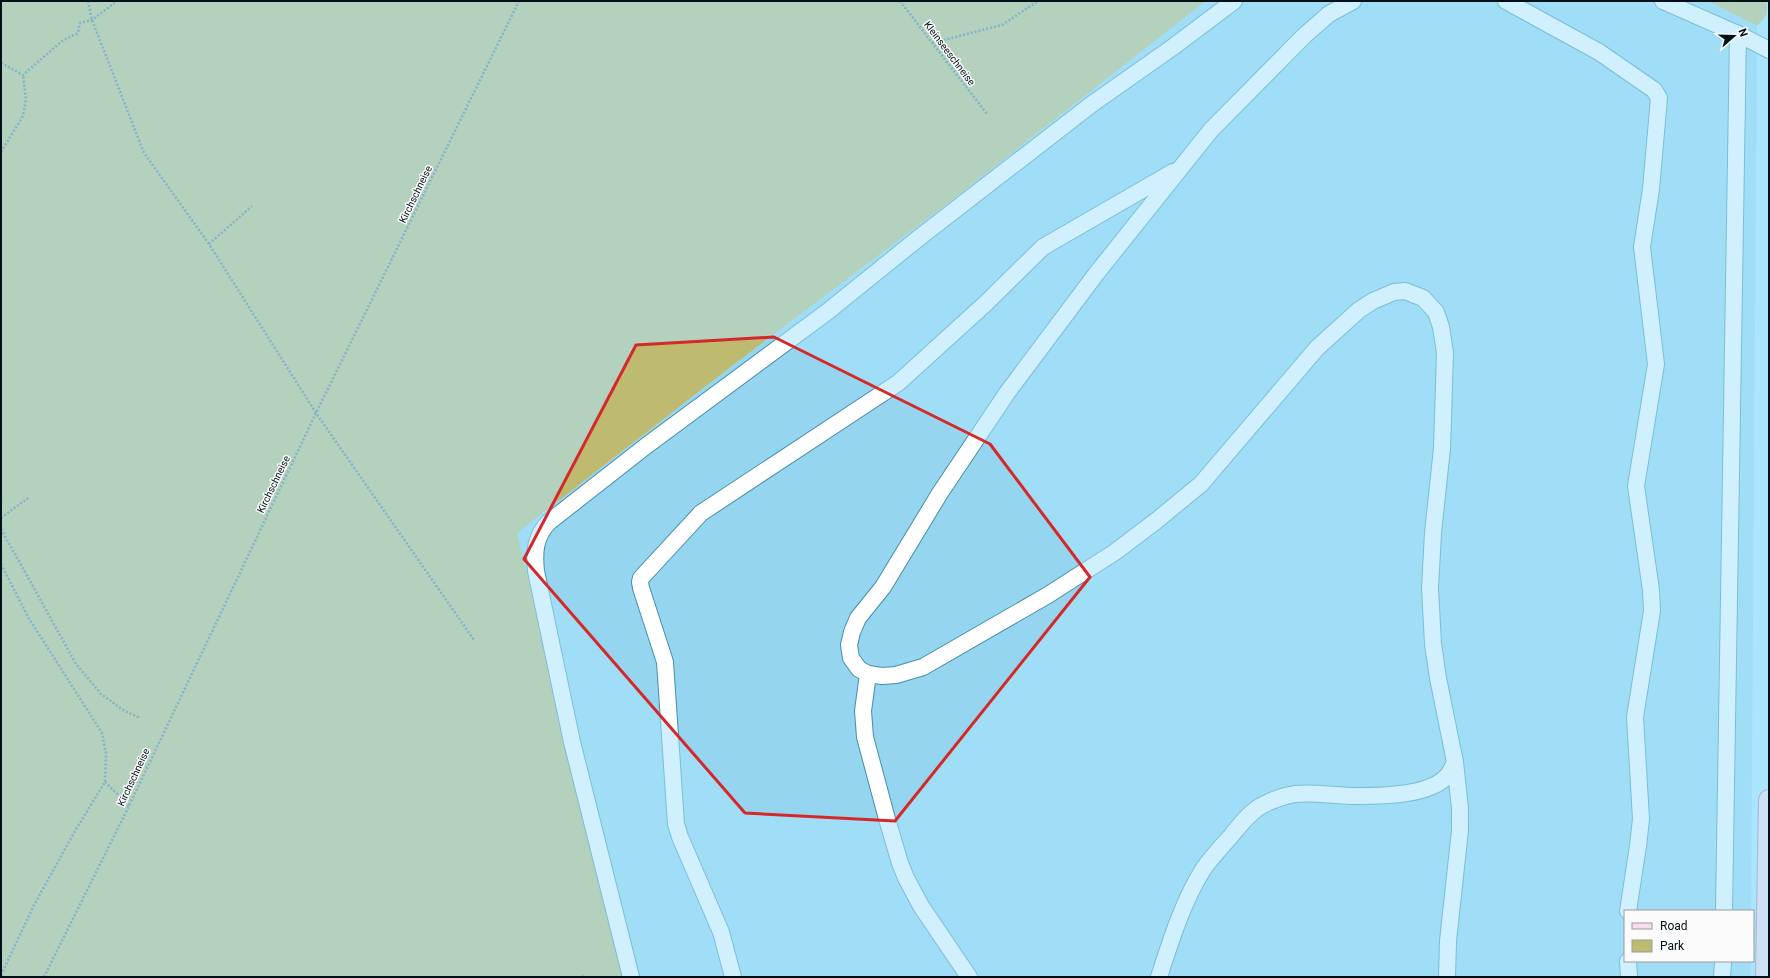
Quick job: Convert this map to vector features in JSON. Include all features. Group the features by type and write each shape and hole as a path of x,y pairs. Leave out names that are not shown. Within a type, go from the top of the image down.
{"main road":[{"path":"1766,977 1769,800"}],"lane":[{"path":"630,977 572,742 536,570 534,552 538,536 549,522 646,446 827,312 920,237 1092,104 1174,47 1234,1"},
{"path":"1353,1 1329,14 1304,36 1210,130 1096,274 1007,393 940,493 883,587 858,618 852,632 849,645 851,658 859,669 868,674 882,676 896,675 922,667 1048,595 1116,552 1184,499 1212,474 1318,348 1344,323 1373,301 1394,292 1405,291 1423,298 1436,312 1441,327 1445,353 1442,448 1433,533 1430,614 1438,678 1455,762 1459,793 1460,830 1448,941 1447,977"},
{"path":"1506,1 1599,52 1654,90 1659,98 1651,190 1642,246 1656,364 1636,486 1652,606 1634,717 1641,819 1628,910"},
{"path":"1663,1 1738,34 1769,50"},
{"path":"1724,910 1738,34"},
{"path":"733,977 721,932 680,837 676,824 666,667 641,588 641,578 701,513 898,383 986,304 1043,247 1180,168"},
{"path":"868,674 863,712 865,737 900,862 906,878 921,906 969,977"},
{"path":"1159,977 1180,918 1199,877 1247,817 1260,807 1282,797 1296,794 1356,796 1396,794 1421,790 1436,785 1448,775 1455,762"},
{"path":"1436,785 1450,786 1459,793"},
{"path":"1628,962 1630,977"},
{"path":"1722,977 1723,962"}],"path":[{"path":"88,1 92,20 144,153 209,244 316,413 474,640"},
{"path":"23,75 62,41 78,33 80,23 92,20 117,1"},
{"name":"Kirchschneise","path":"44,977 128,806 316,413 520,1"},
{"name":"Kleinseeschneise","path":"900,1 986,114"},
{"path":"932,43 1002,25 1038,1"},
{"path":"1,63 23,75"},
{"path":"1,152 23,116 26,99 23,75"},
{"path":"209,244 252,206"},
{"path":"1,518 28,498"},
{"path":"1,528 76,664 101,694 123,710 140,718"},
{"path":"1,564 28,618 102,733 106,754 105,782 75,831 34,905 1,975"},
{"path":"105,782 128,806"}],"highlighted area":[{"path":"774,337 990,444 1090,577 895,821 745,813 524,559 636,345"}],"shaded area":[{"path":"1206,1 1708,1 1757,26 1751,910 1624,910 1624,962 1751,962 1750,977 625,977 517,533 728,369 952,200"}],"green space":[{"path":"1,1 1206,1 952,200 728,369 517,533 625,977 1,977"},
{"path":"1708,1 1767,1 1767,14 1757,26"}]}
